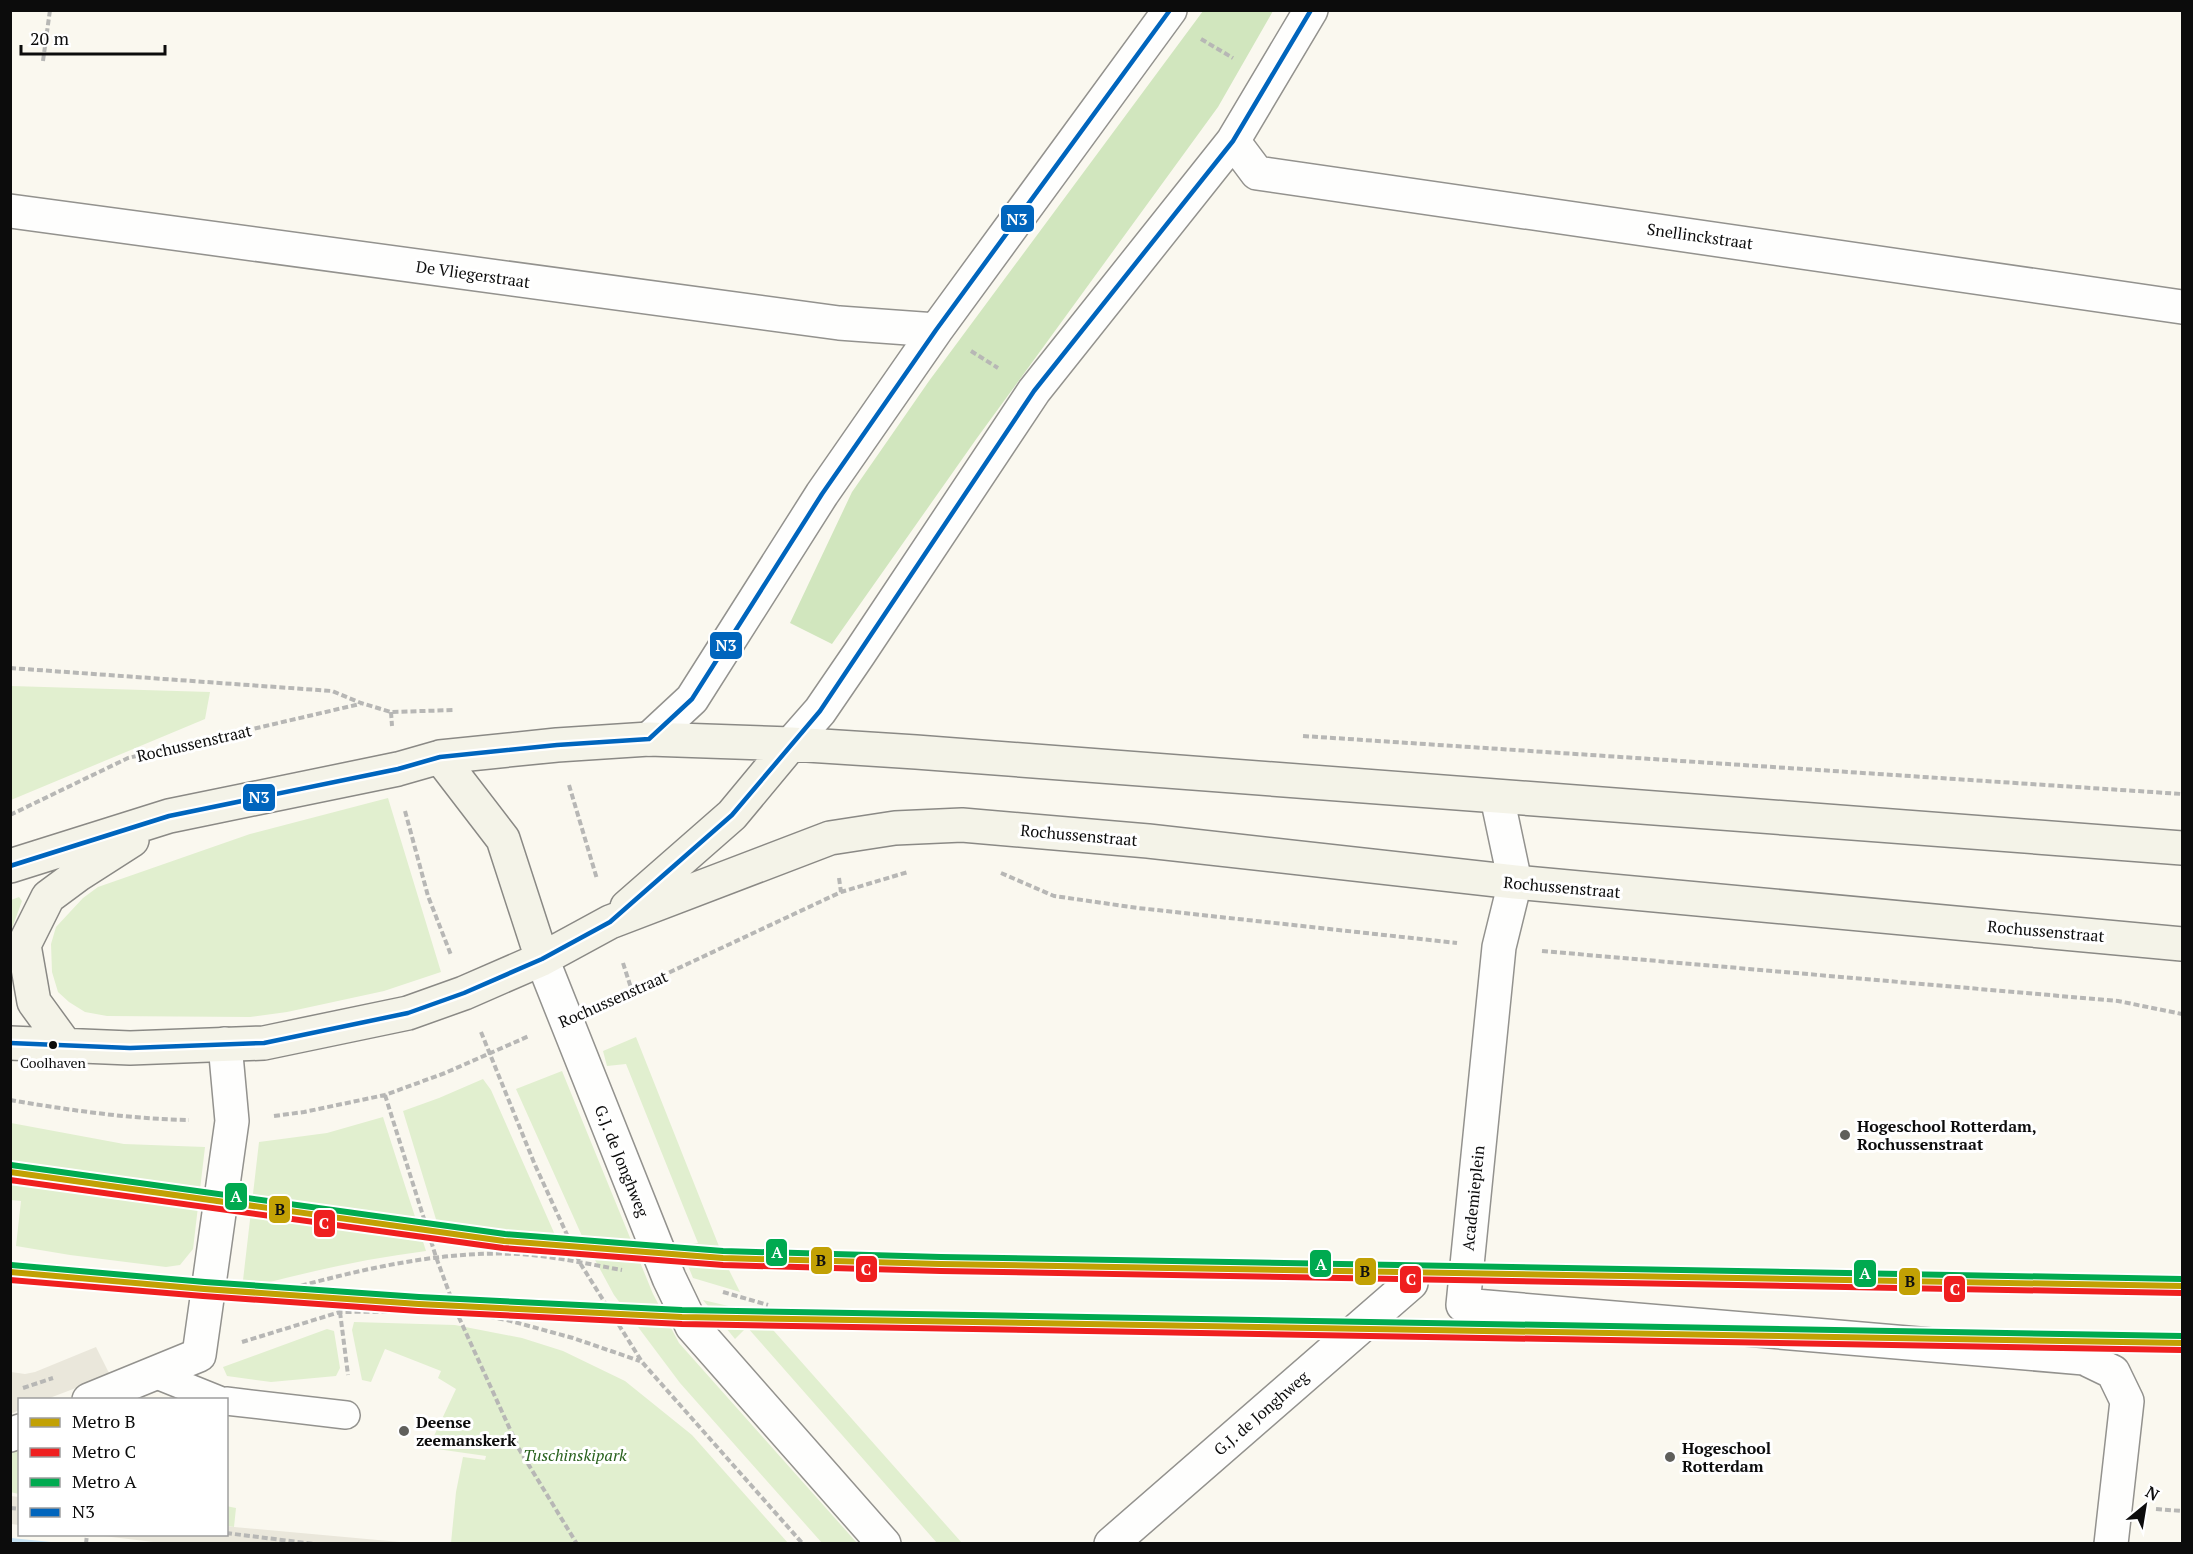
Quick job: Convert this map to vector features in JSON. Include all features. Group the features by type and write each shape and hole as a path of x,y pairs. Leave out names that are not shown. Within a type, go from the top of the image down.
{"street":[{"path":"610,922 732,815 820,711 1034,391 1233,141 1311,10"},
{"path":"649,739 692,699 822,494 936,330 1168,14"},
{"name":"Snellinckstraat","path":"1233,141 1257,173 2182,307"},
{"name":"De Vliegerstraat","path":"10,211 839,324 936,330"},
{"path":"10,866 169,816 398,769 440,757 557,745 649,739 791,744 2182,848"},
{"path":"440,757 503,839 542,958"},
{"name":"Academieplein","path":"1497,797 1515,882 1499,947 1463,1305 2084,1358 2113,1372 2127,1401 2111,1544"},
{"path":"66,1046 34,1002 24,945 48,897 79,874 169,816"},
{"name":"Rochussenstraat","path":"10,1043 130,1048 264,1043 408,1013 464,993 542,958 610,922 830,838 895,828 962,825 1137,840 1515,882 2182,944"},
{"name":"G.J. de Jonghweg","path":"542,958 669,1278 692,1326 884,1544"},
{"path":"94,1398 199,1355 231,1121 225,1044"},
{"name":"G.J. de Jonghweg","path":"1112,1544 1411,1283"}],"lane":[{"path":"153,1373 214,1398"},
{"path":"228,1401 346,1415"}],"path":[{"path":"43,61 50,10"},
{"path":"1168,14 1269,81"},
{"path":"936,330 1034,391"},
{"path":"10,668 332,692 361,703"},
{"name":"Rochussenstraat","path":"10,815 128,758 361,703 391,712 460,710"},
{"path":"391,712 405,813 418,862 464,993 491,1053 535,1165 580,1263 642,1362 803,1544"},
{"path":"557,745 632,991"},
{"name":"Rochussenstraat","path":"491,1053 632,991 842,892 896,874 916,871"},
{"path":"1001,873 1054,896 1117,905 1499,947 2118,1001 2182,1014"},
{"path":"386,1095 436,1257 456,1311 519,1449 577,1544"},
{"path":"204,1313 349,1272 436,1257 518,1254 669,1278 768,1305"},
{"path":"199,1355 340,1312 456,1311 507,1320 573,1338 642,1362"},
{"path":"340,1312 348,1374"},
{"path":"228,1533 314,1544"}],"green space":[{"path":"1203,11 1273,11 1218,107 977,438 832,644 790,623 852,492 929,381"},
{"path":"11,686 210,692 205,719 11,800"},
{"path":"388,798 441,972 384,991 287,1012 250,1017 107,1016 85,1012 58,992 52,972 51,944 56,927 83,898 98,887 250,834"},
{"path":"19,897 22,901 11,931 11,900"},
{"path":"636,1037 726,1264 740,1292 693,1278 680,1246 698,1243 626,1064 607,1066 603,1051"},
{"path":"562,1071 653,1294 679,1343 857,1543 822,1543 680,1383 614,1295 582,1236 516,1089"},
{"path":"483,1079 491,1090 563,1253 502,1246 452,1246 442,1239 403,1111"},
{"path":"383,1117 426,1251 333,1267 242,1289 259,1142 327,1133"},
{"path":"11,1123 124,1144 205,1147 193,1249 180,1265 166,1267 16,1246 21,1201 11,1200"},
{"path":"703,1300 758,1313 962,1543 937,1543 747,1327 735,1339"},
{"name":"Tuschinskipark","path":"354,1322 455,1325 522,1338 563,1351 625,1381 692,1435 788,1543 451,1543 456,1492 463,1457 485,1460 486,1456 430,1448 432,1436 456,1389 438,1378 441,1371 385,1349 371,1382 362,1380 352,1330"},
{"path":"327,1329 334,1331 340,1368 336,1376 271,1382 227,1376 223,1367"},
{"path":"18,1450 18,1494 10,1492 11,1452"},
{"path":"228,1506 236,1508 234,1527 228,1526"}],"shaded area":[{"path":"96,1347 110,1375 50,1398 18,1398 18,1410 11,1414 11,1372 25,1374"},
{"path":"11,1496 18,1497 18,1525 11,1524"},
{"path":"228,1526 411,1543 170,1544 103,1536 228,1536"}],"water":[{"path":"11,1538 61,1543 11,1543"}],"metro line":[{"name":"A","path":"11,1165 505,1234 723,1251 941,1257 2182,1279"},
{"name":"B","path":"10,1172 504,1241 723,1258 941,1264 2182,1286"},
{"name":"C","path":"10,1180 503,1248 723,1265 941,1271 2182,1293"},
{"name":"A","path":"11,1265 419,1297 682,1310 2182,1336"},
{"name":"B","path":"10,1272 204,1289 419,1304 682,1317 2182,1343"},
{"name":"C","path":"10,1280 418,1311 682,1324 2182,1350"}],"transit line":[{"name":"N3","path":"10,866 169,816 398,769 440,757 557,745 649,739 692,699 822,494 936,330 1170,10"},
{"name":"N3","path":"10,1043 130,1048 264,1043 408,1013 464,993 542,959 610,922 732,815 820,711 1034,391 1233,141 1311,10"}],"place":[{"name":"Coolhaven","path":"53,1045"},
{"name":"Hogeschool Rotterdam, Rochussenstraat","path":"1845,1135"},
{"name":"Deense zeemanskerk","path":"404,1431"},
{"name":"Hogeschool Rotterdam","path":"1670,1457"}]}
